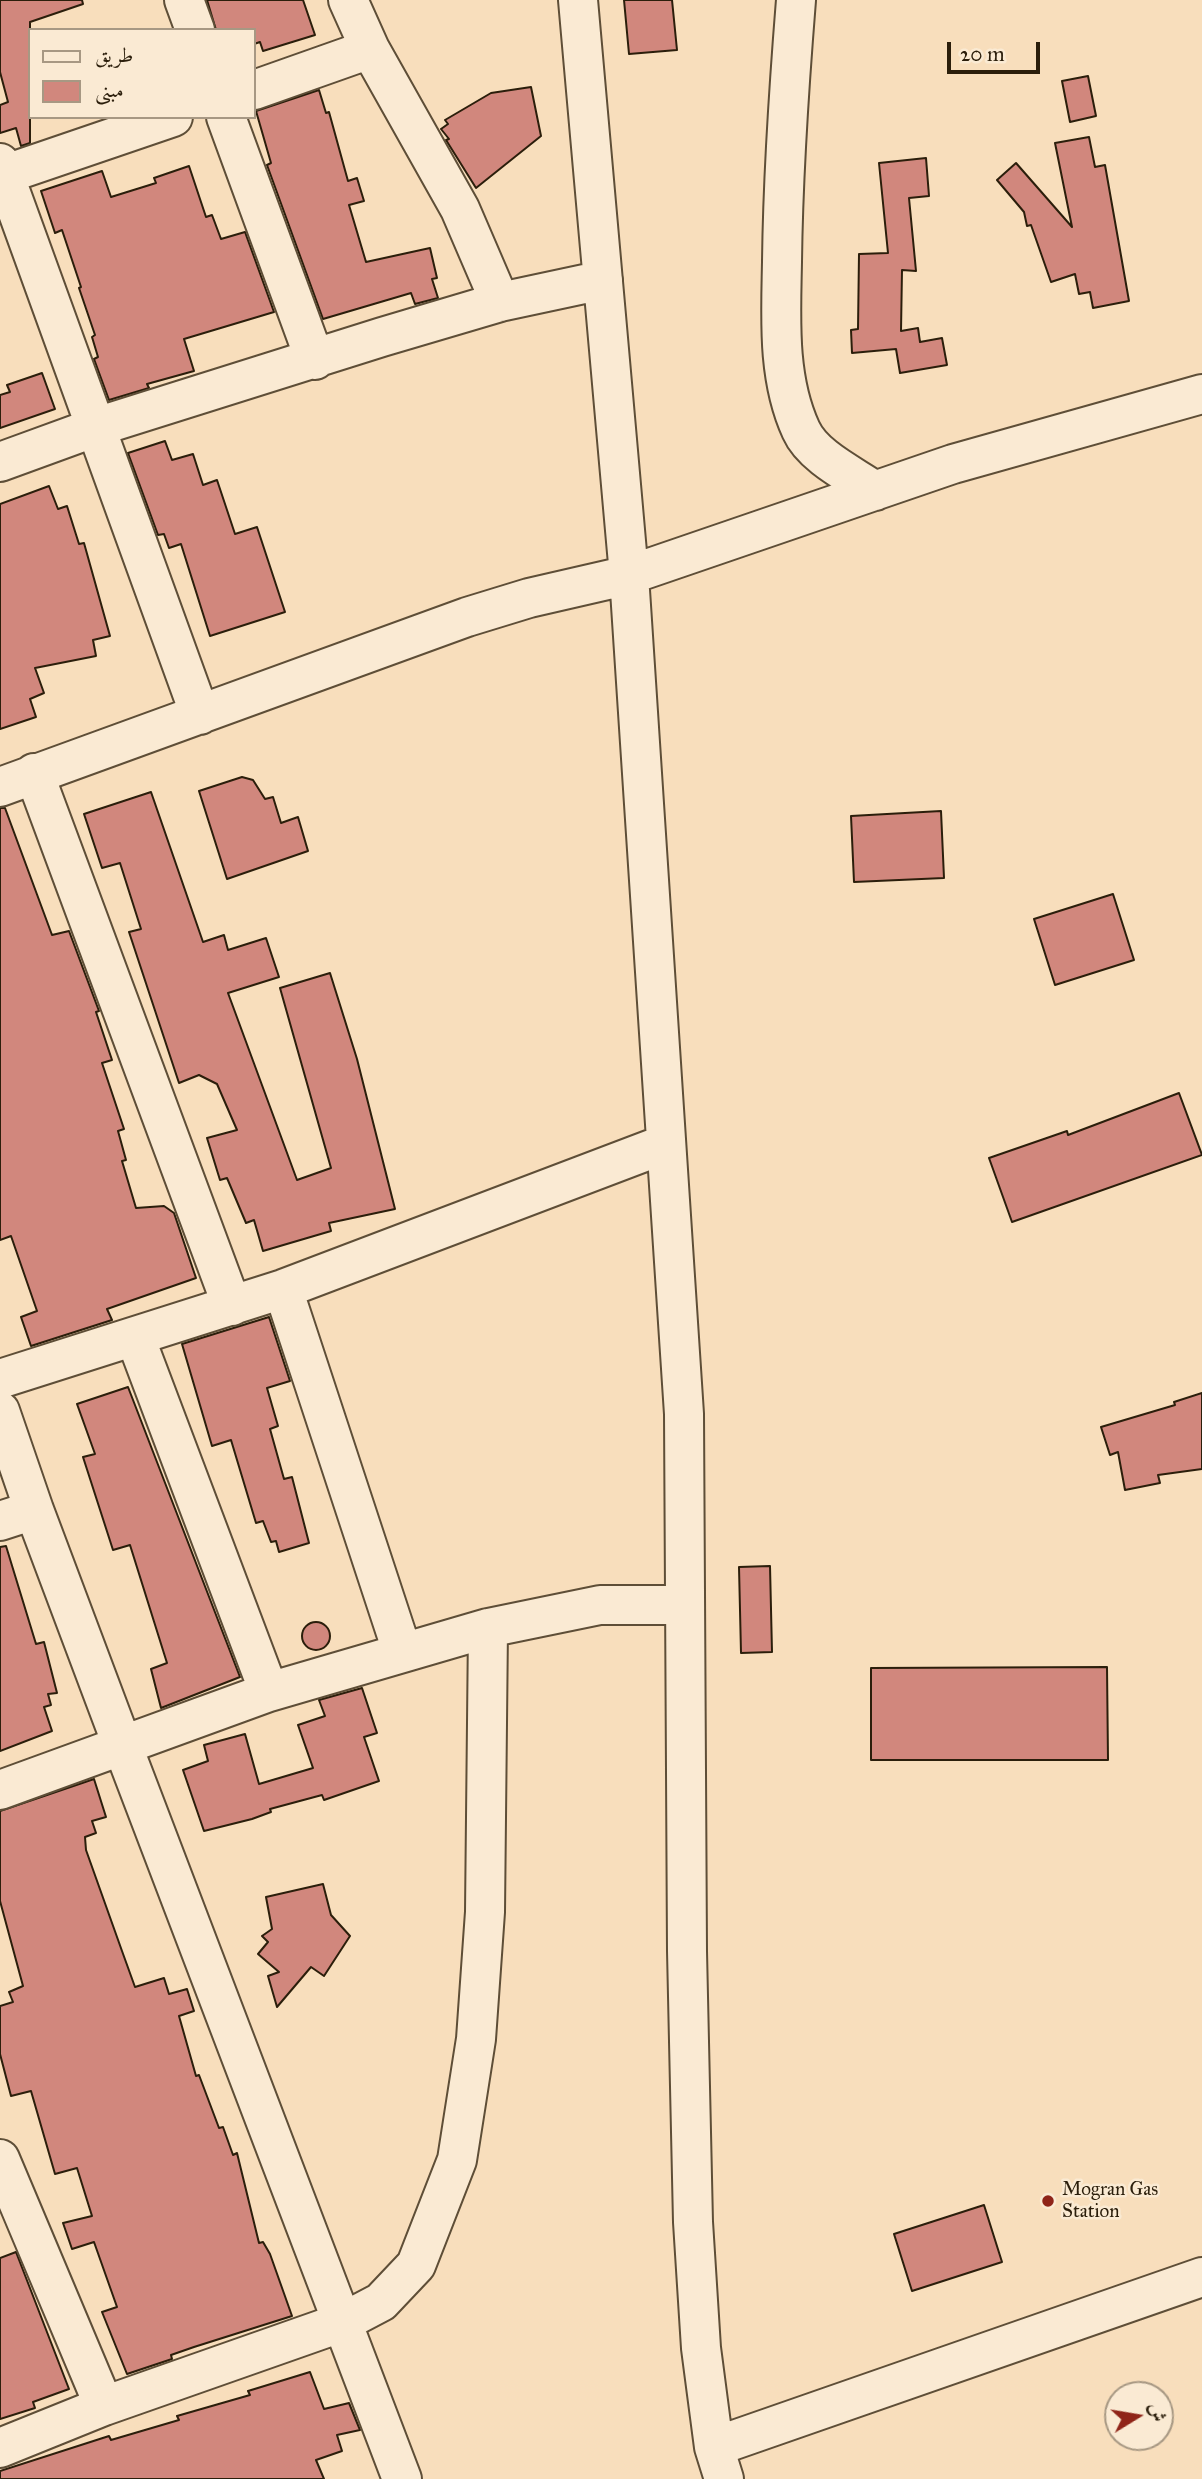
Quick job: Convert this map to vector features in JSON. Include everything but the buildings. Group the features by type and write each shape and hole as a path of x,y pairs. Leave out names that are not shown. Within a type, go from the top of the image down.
{"street":[{"path":"184,0 194,28"},
{"path":"348,0 370,49 460,209 500,302"},
{"path":"578,0 629,575 684,1414 684,1605 693,2222 701,2348 719,2463 1202,2277"},
{"path":"796,0 782,238 781,325 787,387 802,433 822,454 875,491"},
{"path":"256,89 370,49"},
{"path":"167,119 1,171 200,715"},
{"path":"227,119 315,360"},
{"path":"0,461 96,427 500,302 603,280"},
{"path":"232,1306 17,780 467,617 529,598 629,575 1029,442 1202,394"},
{"path":"0,1379 283,1289 665,1144"},
{"path":"283,1289 402,1651"},
{"path":"135,1337 269,1692"},
{"path":"0,1410 17,1516 123,1747 402,2479"},
{"path":"0,1790 269,1692 402,1651 488,1628 600,1605 684,1605"},
{"path":"0,2448 104,2406 343,2322 381,2302 416,2265 457,2160 475,2039 485,1912 488,1628"},
{"path":"0,2159 104,2406"}],"place":[{"name":"Mogran Gas Station","path":"1048,2201"}]}
